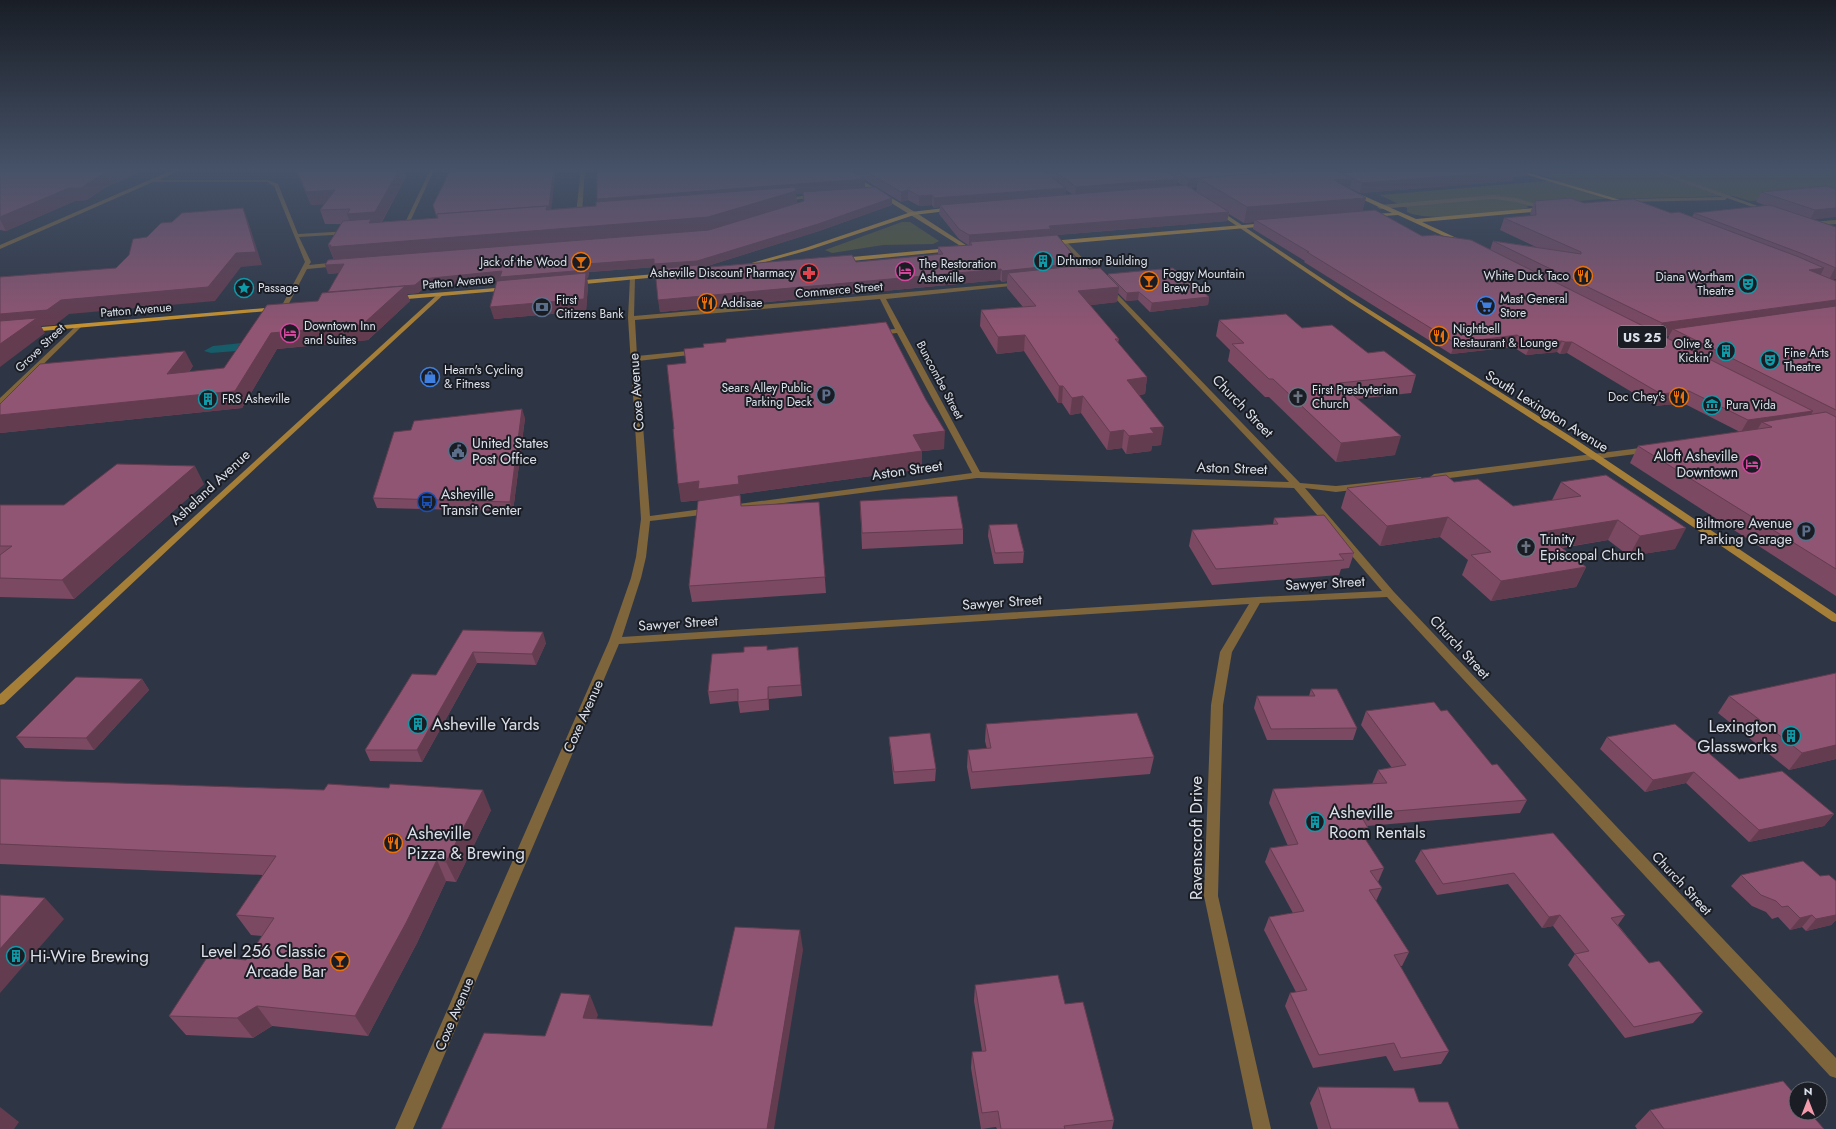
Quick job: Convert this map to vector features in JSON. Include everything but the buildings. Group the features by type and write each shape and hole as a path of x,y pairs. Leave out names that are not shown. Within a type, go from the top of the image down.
{"main road":[{"path":"771,266 740,268 807,249 890,221"},
{"path":"832,261 972,249 926,221"},
{"name":"South Lexington Avenue","path":"1232,221 1336,291 1596,457 1836,618"},
{"path":"1414,221 1469,246"},
{"path":"1042,244 1272,225"},
{"path":"563,284 672,275"},
{"name":"Patton Avenue","path":"390,299 516,289"},
{"name":"Asheland Avenue","path":"0,701 440,295"},
{"name":"Patton Avenue","path":"24,331 287,308"}],"street":[{"path":"0,247 61,221"},
{"path":"287,308 308,262 290,221"},
{"path":"396,229 407,228 410,221"},
{"path":"1802,222 1830,230"},
{"path":"1810,224 1836,222"},
{"path":"296,236 358,232"},
{"name":"Church Street","path":"1066,242 1092,276 1297,484 1390,594 1836,1070"},
{"path":"307,267 346,264"},
{"name":"Coxe Avenue","path":"404,1129 616,640 636,578 641,557 646,519 631,318 632,278"},
{"name":"Commerce Street","path":"631,318 882,297 1032,282"},
{"name":"Buncombe Street","path":"882,297 977,474"},
{"name":"Grove Street","path":"0,402 79,326"},
{"path":"871,333 900,330"},
{"path":"634,359 709,351"},
{"name":"Aston Street","path":"646,519 977,474 1297,484 1336,489 1658,448"},
{"name":"Sawyer Street","path":"616,640 1258,600 1390,594"},
{"name":"Ravenscroft Drive","path":"1258,600 1226,652 1217,705 1211,896 1262,1129"}],"green space":[{"path":"902,222 910,222 939,241 933,244 883,245 832,253 825,250"}],"water":[{"path":"242,343 237,351 211,353 204,351 213,346"}],"place":[{"name":"Drhumor Building","path":"1043,261"},
{"name":"Jack of the Wood","path":"581,262"},
{"name":"The Restoration Asheville","path":"905,271"},
{"name":"Asheville Discount Pharmacy","path":"809,273"},
{"name":"White Duck Taco","path":"1583,276"},
{"name":"Foggy Mountain Brew Pub","path":"1149,281"},
{"name":"Diana Wortham Theatre","path":"1748,284"},
{"name":"Passage","path":"244,288"},
{"name":"Addisae","path":"707,303"},
{"name":"Mast General Store","path":"1486,306"},
{"name":"First Citizens Bank","path":"542,307"},
{"name":"Downtown Inn and Suites","path":"290,333"},
{"name":"Nightbell Restaurant & Lounge","path":"1439,336"},
{"name":"Olive & Kickin'","path":"1726,351"},
{"name":"Fine Arts Theatre","path":"1770,360"},
{"name":"Hearn's Cycling & Fitness","path":"430,377"},
{"name":"Sears Alley Public Parking Deck","path":"826,395"},
{"name":"First Presbyterian Church","path":"1298,397"},
{"name":"Doc Chey's","path":"1679,397"},
{"name":"FRS Asheville","path":"208,399"},
{"name":"Pura Vida","path":"1712,405"},
{"name":"United States Post Office","path":"458,451"},
{"name":"Aloft Asheville Downtown","path":"1752,464"},
{"name":"Asheville Transit Center","path":"427,502"},
{"name":"Biltmore Avenue Parking Garage","path":"1806,531"},
{"name":"Trinity Episcopal Church","path":"1526,547"},
{"name":"Asheville Yards","path":"418,724"},
{"name":"Lexington Glassworks","path":"1791,736"},
{"name":"Asheville Room Rentals","path":"1315,822"},
{"name":"Asheville Pizza & Brewing","path":"393,843"},
{"name":"Hi-Wire Brewing","path":"16,956"},
{"name":"Level 256 Classic Arcade Bar","path":"340,961"}]}
